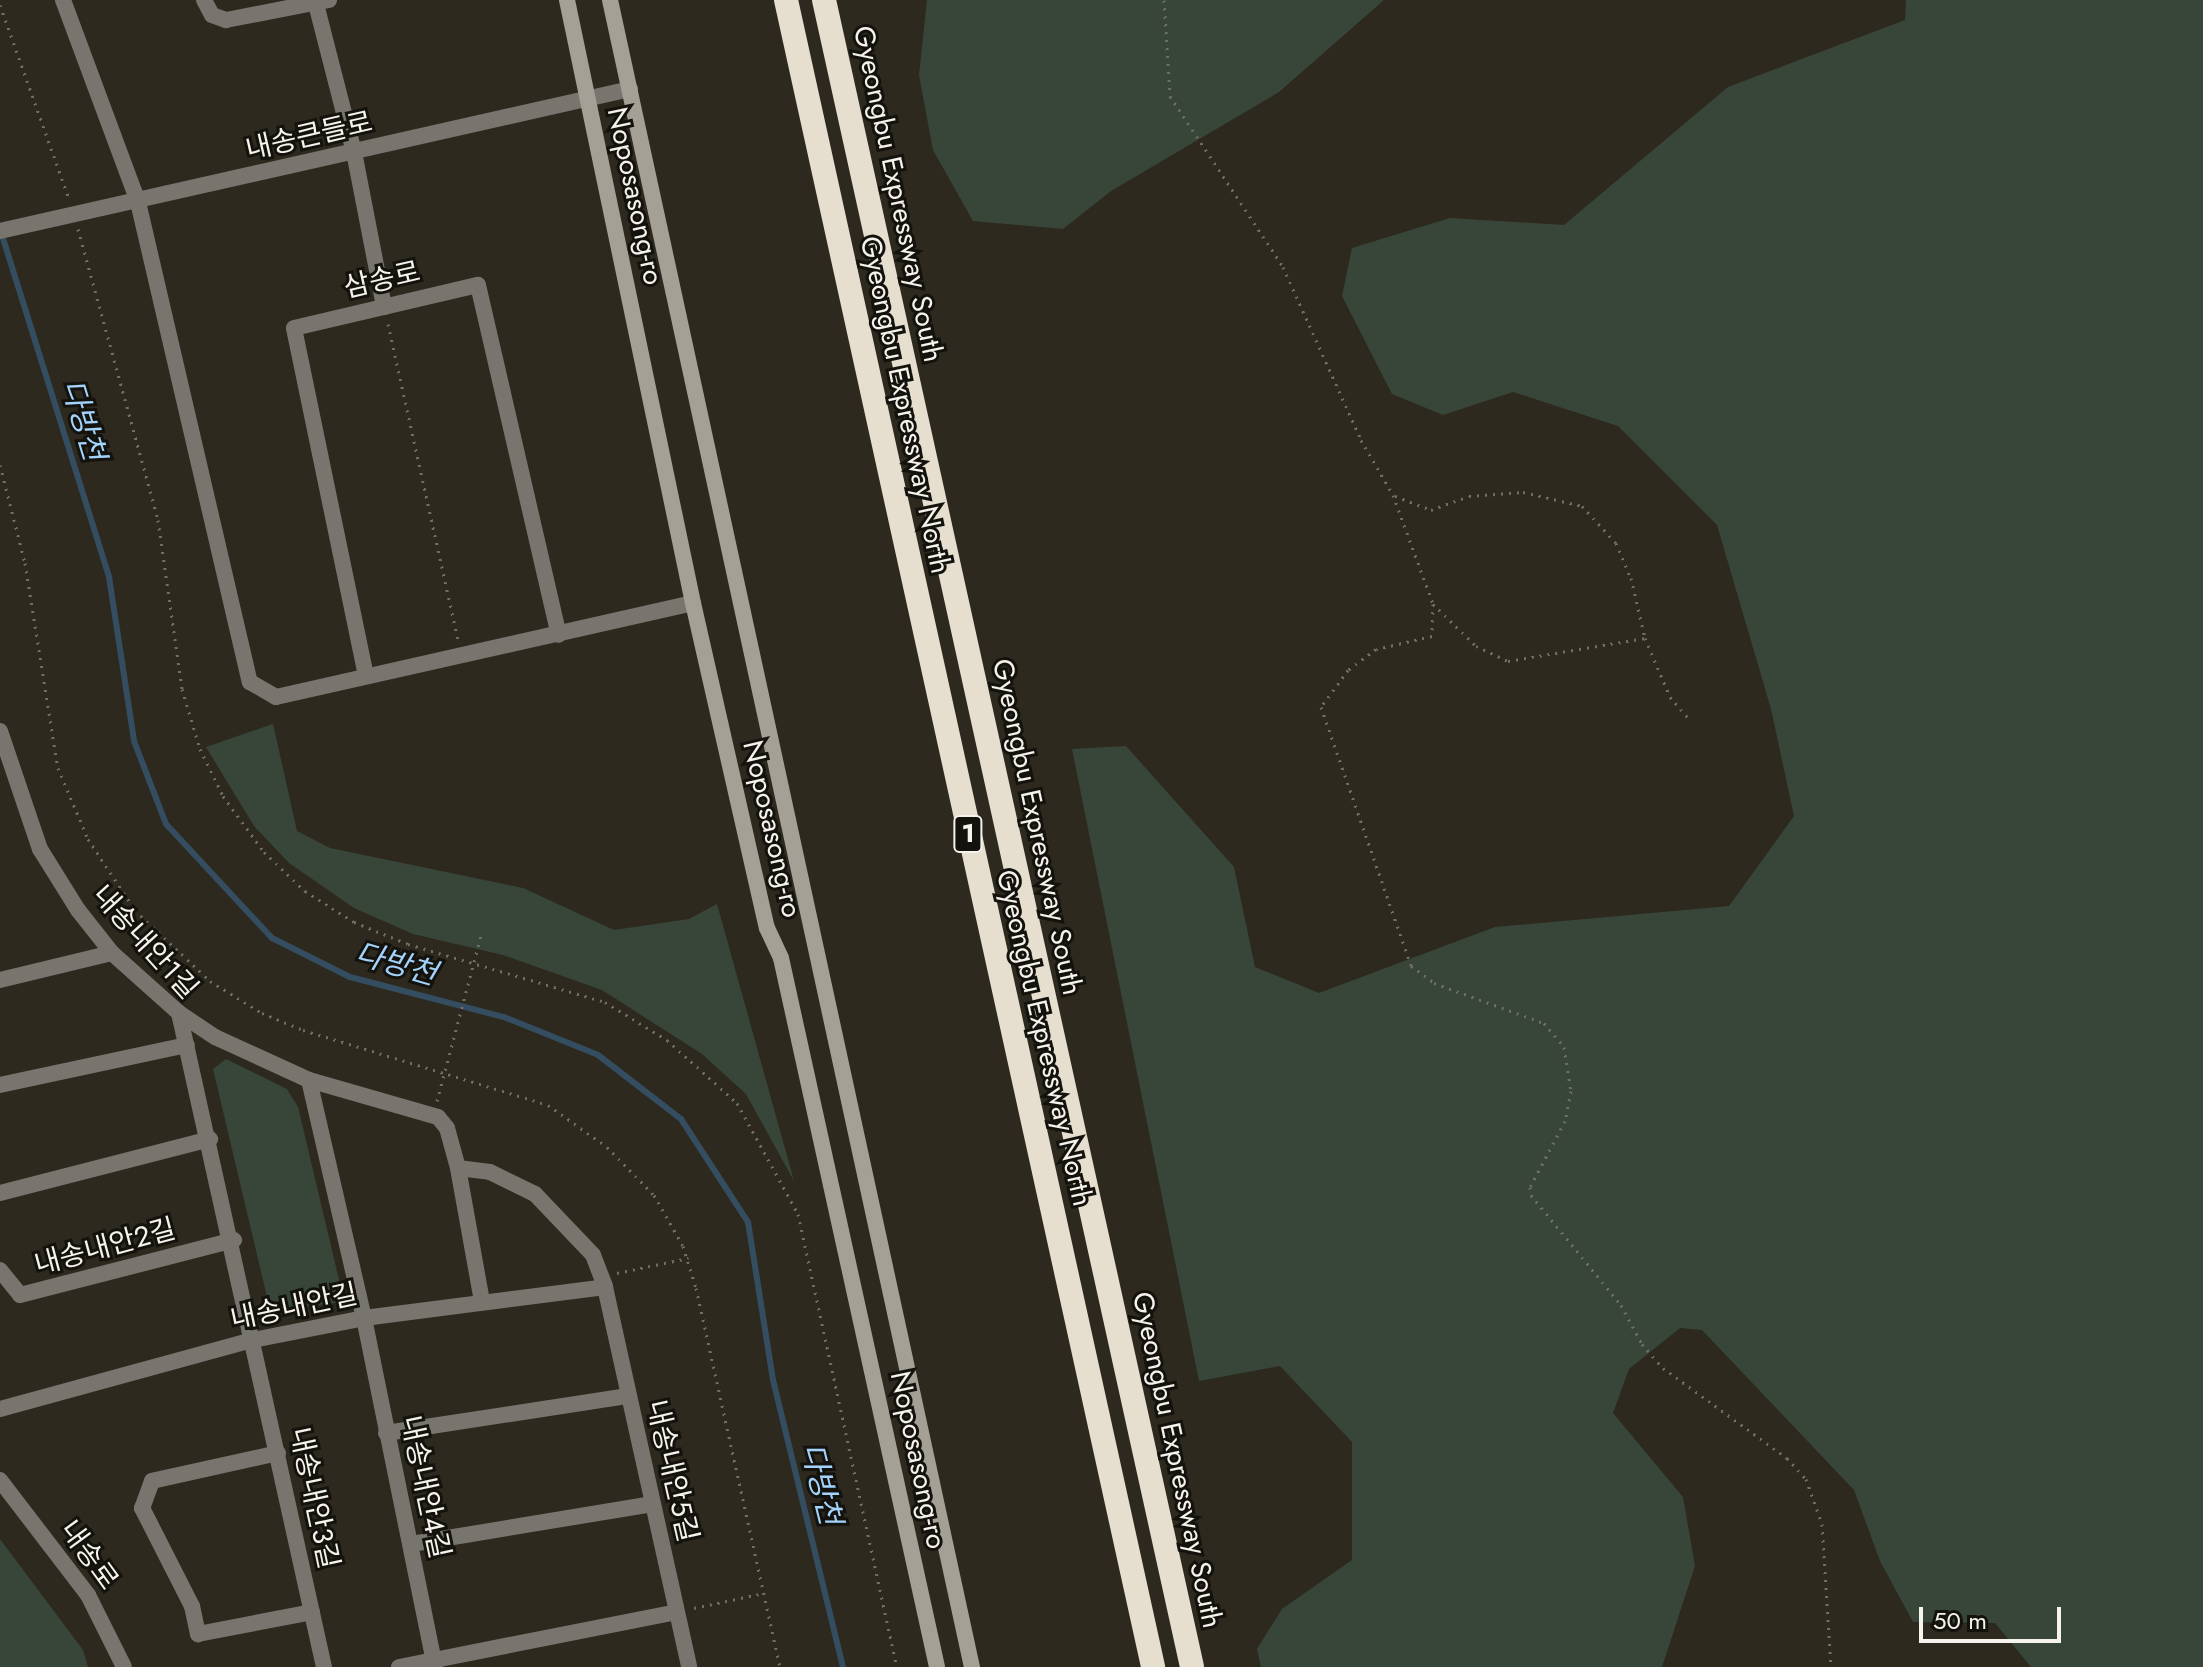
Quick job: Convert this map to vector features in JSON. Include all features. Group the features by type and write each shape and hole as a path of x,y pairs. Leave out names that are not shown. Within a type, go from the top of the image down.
{"highway":[{"name":"Gyeongbu Expressway North","path":"786,0 1153,1667"},
{"name":"Gyeongbu Expressway South","path":"824,0 1192,1667"}],"main road":[{"name":"Noposasong-ro","path":"567,0 693,603 767,928 781,958 937,1667"},
{"name":"Noposasong-ro","path":"610,0 972,1667"}],"street":[{"path":"63,0 138,202 250,682 276,697 693,603"},
{"path":"204,0 212,15 226,20 322,2 384,307"},
{"name":"내송큰들로","path":"0,231 630,89"},
{"name":"삼송로","path":"366,676 294,328 478,285 559,635"},
{"name":"내송내안1길","path":"0,731 3,761 40,849 112,953 179,1013 234,1240 253,1340"},
{"path":"0,980 112,953"},
{"path":"179,1013 215,1037 309,1080 433,1116 447,1128 458,1168 482,1302"},
{"path":"0,1085 187,1045"},
{"name":"내송내안4길","path":"309,1080 364,1318 434,1662"},
{"path":"0,1193 210,1139"},
{"name":"내송내안5길","path":"458,1168 490,1172 535,1194 576,1233 603,1282 689,1667"},
{"name":"내송내안2길","path":"0,1270 20,1295 234,1240"},
{"name":"내송내안길","path":"0,1409 253,1340 364,1318 603,1282"},
{"name":"내송내안3길","path":"253,1340 324,1667"},
{"path":"386,1433 628,1396"},
{"path":"278,1453 152,1481 142,1508 192,1606 198,1634 312,1612"},
{"name":"내송로","path":"0,1480 88,1595 124,1667"},
{"path":"411,1544 653,1504"},
{"path":"399,1667 676,1612"}],"path":[{"path":"1164,0 1170,96 1283,267 1361,440 1393,495 1433,604 1432,636 1376,649 1348,670 1321,707 1411,966 1434,983 1544,1023 1564,1047 1571,1091 1565,1121 1530,1187 1531,1195 1621,1305 1642,1344 1663,1368 1787,1458 1806,1479 1822,1524 1831,1667"},
{"path":"0,5 71,204"},
{"path":"75,219 158,520 182,689 200,749 223,796 264,852 305,891 354,922 474,963 605,1002 667,1040 737,1103 777,1168 798,1214 897,1667"},
{"path":"384,307 461,656"},
{"path":"0,465 25,563 58,768 88,839 135,910 210,981 262,1013 548,1105 607,1147 654,1195 688,1258 780,1667"},
{"path":"1393,495 1431,510 1469,496 1523,492 1582,506 1616,543 1631,578 1645,638 1670,697 1688,718"},
{"path":"1433,604 1476,646 1508,661 1645,638"},
{"path":"433,1116 481,936"},
{"path":"603,1282 688,1258"},
{"path":"676,1612 764,1593"}],"green space":[{"path":"927,0 1384,0 1279,92 1111,191 1063,229 973,221 933,150 919,75"},
{"path":"1906,0 2203,0 2203,1667 2031,1667 1995,1623 1913,1622 1880,1561 1854,1490 1702,1330 1680,1328 1629,1369 1613,1413 1683,1497 1695,1566 1662,1667 1261,1667 1257,1649 1282,1609 1352,1560 1352,1442 1280,1366 1199,1381 1072,749 1126,746 1234,867 1255,967 1319,993 1495,927 1729,906 1794,816 1771,709 1717,525 1618,426 1513,392 1443,415 1392,394 1342,296 1352,248 1450,218 1564,225 1728,87 1905,20"},
{"path":"273,724 297,831 330,848 523,888 614,930 689,919 717,904 794,1181 746,1094 702,1054 602,990 503,955 413,934 354,908 289,863 254,826 206,747"},
{"path":"226,1059 287,1089 298,1107 341,1288 336,1303 275,1310 268,1301 213,1069"},
{"path":"0,1539 83,1650 88,1667 0,1667"}],"waterway":[{"name":"다방천","path":"1,232 109,577 134,741 166,824 272,938 350,977 504,1017 598,1055 681,1119 748,1222 773,1380 843,1667"}]}
